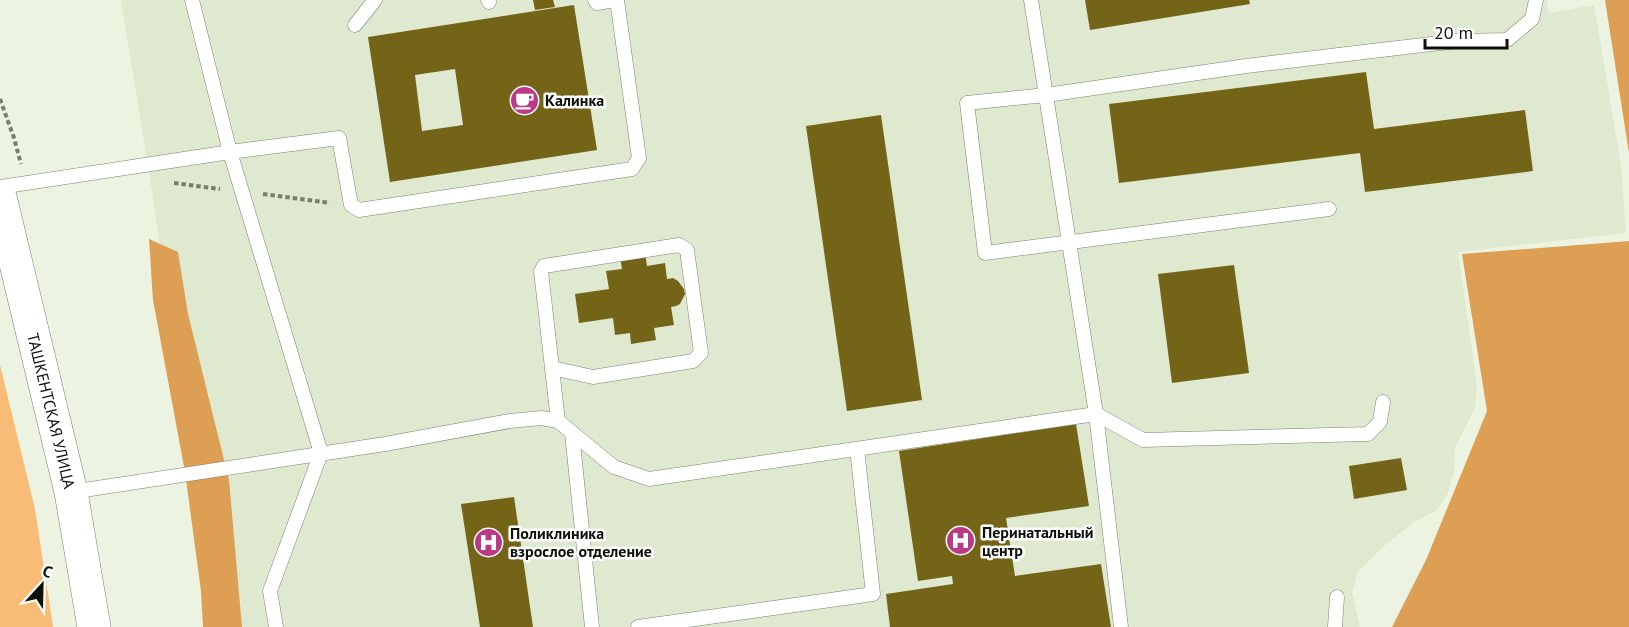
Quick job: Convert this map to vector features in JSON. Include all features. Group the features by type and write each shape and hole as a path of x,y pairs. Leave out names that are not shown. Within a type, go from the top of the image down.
{"main road":[{"name":"ТАШКЕНТСКАЯ УЛИЦА","path":"0,197 71,492 94,627"}],"lane":[{"path":"192,0 241,191 321,453 270,591 276,627"},
{"path":"356,25 375,0"},
{"path":"0,188 230,152 339,138 351,205 359,210 632,170 639,158 616,0 597,3 594,0"},
{"path":"1031,0 1096,414 1122,627"},
{"path":"1329,209 985,253 967,103 1046,95 1246,66 1457,41 1507,40 1532,19 1536,0"},
{"path":"552,368 593,377 693,361 700,353 687,249 679,245 544,266 541,271 558,421"},
{"path":"71,492 385,444 510,421 541,418 558,421 614,467 650,479 1096,414 1143,440 1368,434 1380,422 1383,402"},
{"path":"572,433 592,627"},
{"path":"638,627 873,594 857,449"},
{"path":"1335,627 1337,597"}],"path":[{"path":"163,182 333,203"}],"shaded area":[{"path":"121,0 1547,0 1549,13 1594,5 1621,165 1626,233 1458,252 1477,385 1475,408 1455,448 1454,472 1447,495 1437,510 1414,522 1384,546 1358,572 1352,592 1360,627 215,627 152,191"},
{"path":"1605,0 1629,0 1629,153"},
{"path":"149,239 178,252 188,314 229,480 242,627 203,627 201,591 185,472 153,300"},
{"path":"1629,241 1629,627 1392,627 1426,560 1487,411 1462,254"},
{"path":"0,365 35,509 53,627 0,627"}],"building":[{"path":"533,0 553,0 555,7 535,10"},
{"path":"1085,0 1249,0 1250,4 1090,30"},
{"name":"Калинка","path":"574,5 597,150 390,182 368,37","holes":["455,69 463,125 422,131 415,75"]},
{"path":"1366,72 1374,129 1525,110 1533,171 1365,192 1360,153 1119,183 1109,104"},
{"path":"881,115 922,400 847,411 806,126"},
{"path":"645,253 647,266 665,263 667,279 673,278 684,289 685,294 680,304 671,307 674,325 654,328 656,340 631,344 630,333 615,335 613,318 579,323 575,294 609,289 606,271 622,269 620,257"},
{"path":"1234,265 1249,373 1172,383 1158,274"},
{"name":"Перинатальный центр","path":"1076,424 1089,506 1006,518 1015,576 1101,564 1111,627 890,627 886,594 953,584 952,576 918,581 899,451"},
{"path":"1401,458 1407,490 1354,499 1349,466"},
{"path":"514,497 533,627 480,627 461,504"}],"place":[{"name":"Калинка","path":"524,100"},
{"name":"Перинатальный центр","path":"961,541"},
{"name":"Поликлиника взрослое отделение","path":"489,542"}]}
